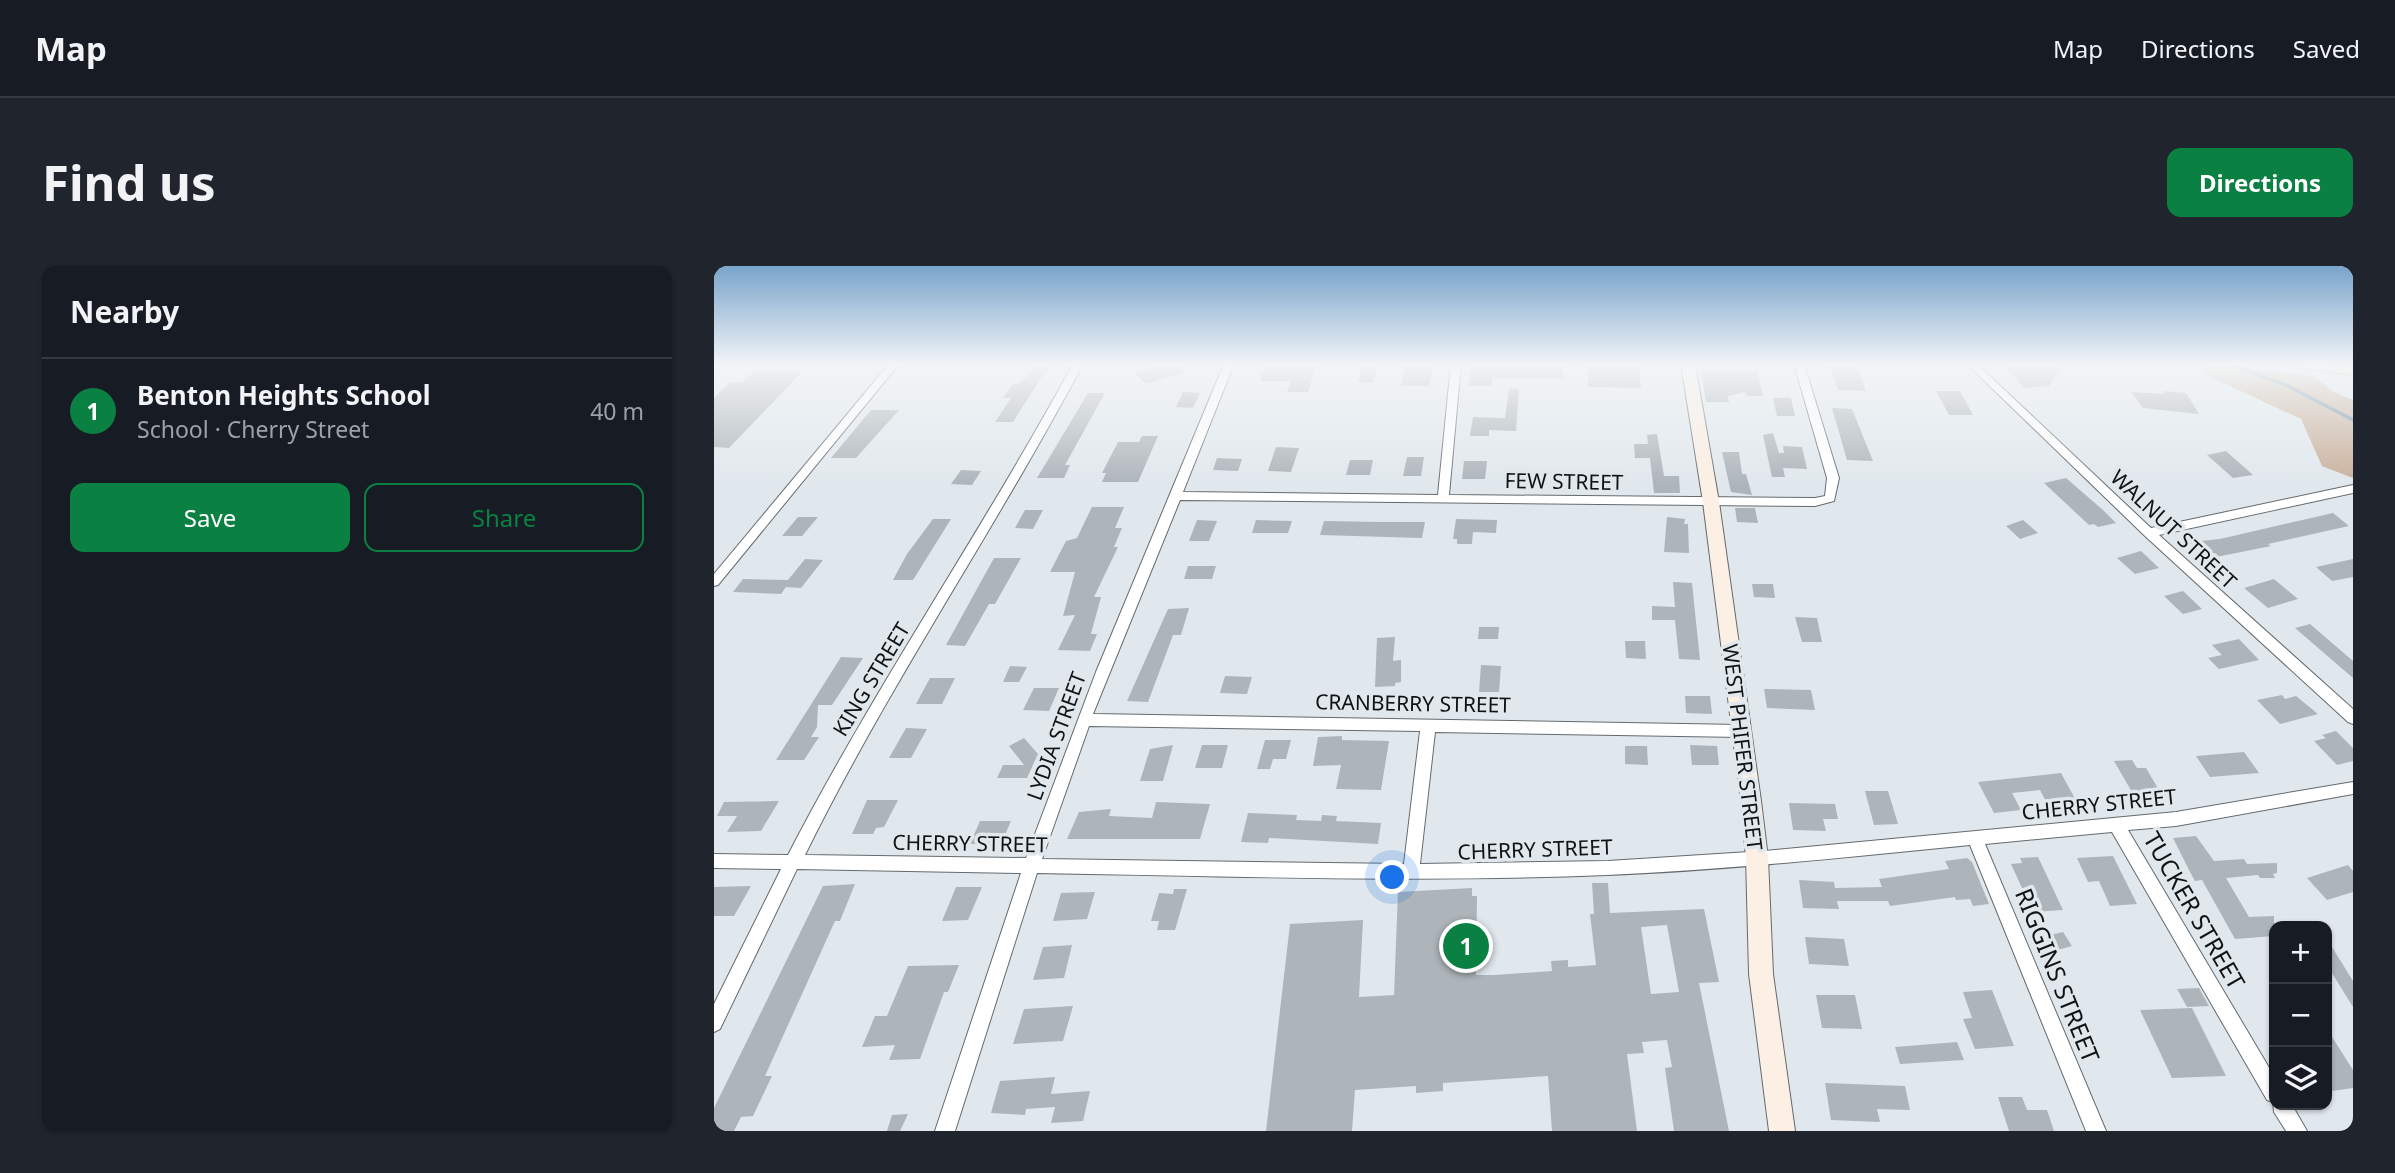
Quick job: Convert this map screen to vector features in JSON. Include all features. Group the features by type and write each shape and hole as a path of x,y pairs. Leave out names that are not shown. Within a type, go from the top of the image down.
{"street":[{"path":"714,582 861,404"},
{"name":"KING STREET","path":"714,1023 793,861 873,712 974,549 1055,404"},
{"name":"LYDIA STREET","path":"944,1131 1031,865 1084,720 1128,604 1213,404"},
{"path":"1443,499 1451,404"},
{"name":"WEST PHIFER STREET","path":"1695,404 1711,502 1757,858 1761,974 1782,1131"},
{"name":"FEW STREET","path":"1175,496 1815,502 1830,498 1833,478 1812,404"},
{"name":"WALNUT STREET","path":"2014,404 2149,533 2353,718"},
{"path":"2149,533 2353,489"},
{"name":"CRANBERRY STREET","path":"1084,720 1741,731"},
{"path":"1411,872 1428,726"},
{"name":"CHERRY STREET","path":"714,861 1411,872 1608,868 1757,858 2202,815 2353,788"},
{"name":"TUCKER STREET","path":"2116,824 2269,1084"},
{"name":"RIGGINS STREET","path":"1975,838 2096,1131"},
{"path":"2284,1110 2297,1131"}],"shaded area":[{"path":"2270,404 2353,404 2353,478 2322,466 2301,419"}],"building":[{"path":"714,404 771,404 729,448 714,447"},
{"path":"1007,404 1024,404 1013,422 995,422"},
{"path":"1081,404 1099,404 1065,465 1070,465 1064,478 1037,478"},
{"path":"1177,404 1195,404 1193,408 1176,407"},
{"path":"1507,404 1518,404 1516,431 1489,430 1489,436 1470,436 1473,417 1505,418"},
{"path":"1774,404 1792,404 1795,416 1777,416"},
{"path":"1943,404 1967,404 1973,415 1949,415"},
{"path":"2140,404 2193,404 2199,414 2143,408"},
{"path":"1832,408 1852,409 1873,461 1847,460"},
{"path":"871,410 899,410 856,458 831,458"},
{"path":"1773,433 1779,453 1784,453 1783,446 1802,447 1807,469 1783,468 1785,477 1772,477 1763,435"},
{"path":"1657,434 1664,476 1679,476 1680,493 1654,493 1650,458 1635,458 1634,444 1648,444 1647,435"},
{"path":"1142,436 1158,436 1138,482 1102,482 1106,473 1102,473 1118,442 1139,442"},
{"path":"1276,447 1299,448 1291,472 1268,471"},
{"path":"2226,451 2253,475 2233,478 2207,455"},
{"path":"1722,452 1739,452 1742,474 1746,474 1752,495 1731,492"},
{"path":"1407,457 1424,457 1421,476 1403,476"},
{"path":"1217,458 1242,459 1238,471 1213,470"},
{"path":"1350,460 1373,460 1370,475 1346,475"},
{"path":"1464,461 1487,461 1485,479 1462,479"},
{"path":"961,470 981,471 972,485 951,484"},
{"path":"2066,478 2116,523 2098,527 2089,525 2044,483"},
{"path":"1092,507 1124,507 1115,528 1122,528 1114,547 1118,547 1094,597 1101,597 1091,634 1097,634 1090,651 1058,650 1075,615 1063,616 1075,572 1050,572 1066,541 1077,538"},
{"path":"1735,508 1755,508 1758,523 1737,522"},
{"path":"1025,510 1043,510 1033,529 1015,528"},
{"path":"2333,513 2349,526 2206,559 2190,542 2220,539"},
{"path":"798,517 818,517 802,536 782,536"},
{"path":"1667,517 1685,519 1684,524 1688,524 1689,553 1664,552"},
{"path":"933,519 951,519 913,580 893,580 907,554"},
{"path":"1456,519 1497,520 1496,533 1473,532 1472,544 1457,544 1457,539 1453,539"},
{"path":"1197,520 1217,521 1209,541 1189,541"},
{"path":"1256,520 1292,521 1288,533 1252,533"},
{"path":"2023,520 2038,533 2020,539 2006,526"},
{"path":"1324,521 1425,522 1422,538 1320,535"},
{"path":"2141,551 2159,568 2135,574 2117,558"},
{"path":"994,558 1021,558 995,604 989,604 965,646 946,645"},
{"path":"805,559 823,560 801,588 786,587 781,594 733,592 743,579 788,580"},
{"path":"2353,559 2353,577 2332,581 2316,567"},
{"path":"1188,566 1216,566 1212,579 1184,579"},
{"path":"2274,579 2298,599 2268,608 2244,588"},
{"path":"1673,582 1692,583 1700,660 1679,659 1675,620 1652,620 1652,606 1675,607"},
{"path":"1752,584 1773,584 1775,598 1754,597"},
{"path":"2183,591 2202,609 2183,614 2164,596"},
{"path":"1189,608 1181,635 1173,635 1148,702 1127,701 1168,609"},
{"path":"1795,617 1817,618 1822,642 1802,642"},
{"path":"2310,624 2353,661 2353,678 2295,628"},
{"path":"1479,627 1499,627 1498,639 1478,639"},
{"path":"1395,637 1393,661 1401,660 1401,682 1395,683 1395,686 1375,687 1377,638"},
{"path":"2239,639 2259,660 2219,669 2208,658 2222,655 2212,645"},
{"path":"1625,641 1645,641 1646,659 1626,658"},
{"path":"841,657 863,658 832,705 818,705 817,727 811,737 819,737 804,760 776,760"},
{"path":"1481,665 1501,666 1499,692 1479,692"},
{"path":"1010,666 1027,667 1019,682 1003,682"},
{"path":"1225,676 1252,677 1247,694 1220,693"},
{"path":"930,678 955,678 942,704 916,704"},
{"path":"1034,688 1059,688 1049,711 1023,710"},
{"path":"1764,689 1811,690 1815,710 1767,708"},
{"path":"2282,695 2285,699 2296,696 2318,714 2280,724 2257,700"},
{"path":"1685,696 1710,696 1712,714 1686,713"},
{"path":"906,728 927,729 911,758 889,758"},
{"path":"2336,731 2353,748 2353,761 2337,765 2314,741 2326,738 2322,735"},
{"path":"1342,736 1342,740 1389,741 1381,790 1336,789 1341,765 1313,766 1318,737"},
{"path":"1024,738 1038,754 1027,778 997,778 1003,765 1024,765 1009,746"},
{"path":"1265,740 1291,740 1286,759 1273,759 1270,769 1257,769"},
{"path":"1173,745 1163,781 1140,781 1150,749"},
{"path":"1202,745 1228,745 1222,768 1195,768"},
{"path":"1690,745 1717,746 1719,765 1692,765"},
{"path":"1625,746 1647,746 1648,765 1625,764"},
{"path":"2244,752 2259,773 2210,777 2196,756"},
{"path":"2132,760 2137,768 2146,768 2163,797 2136,799 2114,761"},
{"path":"2061,773 2079,806 2050,809 2040,790 2012,793 2021,810 1994,813 1978,782"},
{"path":"1865,791 1888,791 1898,824 1874,825"},
{"path":"867,800 898,800 884,827 876,828 873,834 852,834"},
{"path":"779,801 761,831 727,832 737,816 717,816 724,802"},
{"path":"1156,802 1210,804 1200,839 1067,839 1079,812 1111,809 1109,816 1152,818"},
{"path":"1789,803 1835,804 1838,819 1823,819 1826,831 1793,830"},
{"path":"1248,813 1297,815 1296,820 1321,821 1322,815 1337,816 1336,821 1381,823 1378,844 1269,838 1268,843 1241,842"},
{"path":"980,821 1011,821 1001,844 970,844"},
{"path":"2196,836 2214,861 2244,859 2247,864 2277,863 2277,873 2273,874 2275,878 2260,878 2258,875 2226,878 2249,917 2274,916 2274,921 2269,921 2269,936 2235,939 2202,880 2195,881 2173,838"},
{"path":"2113,856 2137,904 2110,906 2099,881 2088,882 2077,858"},
{"path":"2038,857 2063,910 2033,912 2011,864 2022,863 2020,858"},
{"path":"1967,858 1972,862 1989,904 1973,906 1970,899 1956,900 1955,897 1890,906 1888,901 1837,901 1839,909 1803,908 1799,880 1834,882 1835,888 1882,887 1879,879 1949,869 1945,861"},
{"path":"2348,865 2353,871 2353,892 2327,900 2307,878"},
{"path":"1592,883 1608,883 1610,913 1704,909 1719,982 1699,983 1729,1131 1674,1131 1665,1068 1672,1067 1667,1040 1642,1042 1644,1053 1627,1054 1637,1131 1552,1131 1548,1076 1443,1083 1443,1091 1416,1093 1416,1086 1355,1090 1352,1131 1266,1131 1290,924 1363,920 1359,997 1394,995 1398,892 1472,888 1472,896 1477,896 1476,975 1552,971 1551,961 1568,960 1568,967 1596,965 1590,914 1594,914","holes":["1667,925 1679,992 1651,994 1641,927"]},
{"path":"855,884 840,921 835,921 765,1076 772,1076 753,1116 741,1117 734,1131 714,1131 714,1108 823,886"},
{"path":"751,886 734,916 714,916 714,887"},
{"path":"956,887 982,887 968,920 942,921"},
{"path":"1174,889 1187,889 1175,930 1157,930 1159,921 1151,921 1159,893 1173,894"},
{"path":"1095,892 1087,919 1053,921 1061,893"},
{"path":"2063,932 2072,946 2046,953 2037,938"},
{"path":"1805,937 1844,939 1849,966 1809,964"},
{"path":"1072,945 1064,978 1033,980 1043,947"},
{"path":"2332,947 2353,981 2353,1007 2332,973"},
{"path":"959,965 948,992 944,992 920,1059 889,1060 895,1045 862,1047 875,1016 887,1016 908,966"},
{"path":"2199,988 2209,1006 2187,1007 2177,989"},
{"path":"1992,990 2014,1046 1975,1049 1963,1019 1972,1018 1963,992"},
{"path":"1816,995 1855,995 1862,1029 1822,1028"},
{"path":"1073,1006 1063,1041 1013,1044 1024,1009"},
{"path":"2192,1008 2226,1076 2172,1078 2140,1010"},
{"path":"2332,1037 2353,1070 2353,1088 2332,1091"},
{"path":"1957,1042 1964,1060 1900,1064 1895,1047"},
{"path":"1055,1077 1051,1094 1090,1091 1083,1121 1051,1123 1055,1107 1026,1109 1025,1115 991,1113 1000,1081"},
{"path":"1825,1083 1905,1086 1910,1110 1877,1109 1880,1122 1831,1120"},
{"path":"1998,1097 2022,1097 2027,1110 2047,1110 2054,1131 2009,1131"},
{"path":"908,1114 900,1131 887,1131 892,1115"}],"waterway":[{"path":"2323,404 2353,420"}],"place":[{"name":"Benton Heights School","path":"1466,946"}]}
